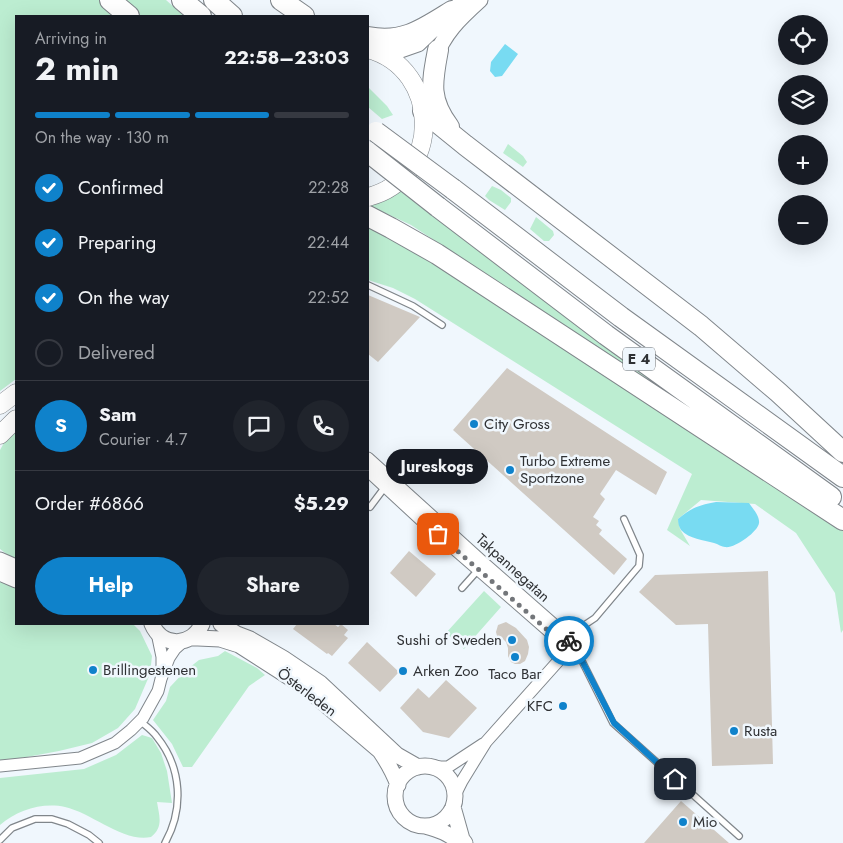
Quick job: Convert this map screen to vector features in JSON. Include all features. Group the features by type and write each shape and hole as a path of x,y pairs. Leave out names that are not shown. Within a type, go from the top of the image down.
{"highway":[{"path":"110,0 128,15"},
{"path":"182,0 200,15"},
{"path":"214,0 231,15"},
{"path":"281,0 303,15"},
{"path":"372,46 378,39 402,38 424,29 458,6"},
{"path":"438,50 433,74 434,101 448,125 465,146"},
{"path":"422,107 465,146 701,326 778,392 843,452"},
{"name":"E 4","path":"372,129 621,317 843,477"},
{"name":"E 4","path":"369,153 606,335 843,505"},
{"path":"371,219 399,232 454,265 843,520"}],"main road":[{"path":"369,197 377,195 394,185 408,172 414,162 420,146 423,127 422,107 427,78 438,50 451,28 480,0"},
{"path":"372,46 395,62 404,71 415,87 422,107"},
{"path":"0,405 15,394"},
{"path":"0,435 15,419"},
{"path":"0,560 15,566"},
{"path":"0,573 15,580"},
{"path":"188,639 196,634 201,625"},
{"name":"Österleden","path":"223,625 283,658 320,683 398,755 418,767"},
{"name":"Österleden","path":"155,628 167,640 220,639 239,645 306,688 380,751 389,763 398,785"},
{"path":"460,843 449,834 407,820 400,812 396,796 398,785 406,774 418,767 435,768 443,772 450,779 453,785 454,801 464,843"},
{"path":"424,826 434,824 448,816 454,801"}],"street":[{"name":"Takpannegatan","path":"369,459 388,483 481,566 559,629 570,642"},
{"name":"Takpannegatan","path":"369,472 388,483"},
{"path":"155,628 162,657 161,679"},
{"path":"0,766 80,758 114,743 140,721 158,691 174,649 188,639"},
{"path":"454,801 462,781 486,742 561,658 570,642"},
{"path":"435,768 448,768 486,742"}],"lane":[{"path":"369,285 413,306 442,325"},
{"path":"370,507 388,483"},
{"path":"624,518 640,555 639,566 595,618 583,626 570,642 579,655 614,723 738,836"},
{"path":"462,588 481,566"},
{"path":"140,721 157,737 171,760 178,784 177,804 170,834 165,843"},
{"path":"0,840 12,828 35,819 52,819 68,824 89,835 99,843"}],"green space":[{"path":"0,0 102,0 120,15 15,15 15,380 0,391"},
{"path":"122,0 166,0 183,15 140,15"},
{"path":"369,88 393,115 382,119 369,108"},
{"path":"508,144 523,156 527,162 523,167 503,153"},
{"path":"492,186 511,198 511,202 505,210 485,196"},
{"path":"400,191 812,489 411,225 369,205 369,203"},
{"path":"536,217 553,231 554,235 549,241 544,241 530,229"},
{"path":"369,228 420,253 843,529 843,630 841,633 835,593 796,533 755,504 701,500 678,519 680,529 690,546 667,530 692,474 415,299 393,288 369,280"},
{"path":"15,432 15,558 0,549 0,450 5,441"},
{"path":"0,582 15,588 15,625 134,625 140,631 152,656 150,674 135,709 118,728 92,743 0,762"},
{"path":"484,591 501,607 464,649 446,633"},
{"path":"225,651 257,668 265,675 249,686 192,767 183,767 172,744 153,720 166,701 170,687 185,671 199,660 218,656"},
{"path":"142,735 152,738 161,753 167,771 172,803 157,802 159,825 151,837 130,836 75,810 57,806 31,808 22,811 0,825 0,778 84,769 116,755"}],"water":[{"path":"505,44 518,54 502,76 495,77 490,71 491,62"},
{"path":"716,502 749,503 758,518 758,527 745,539 729,547 692,537 681,530 678,519 683,515 696,507"}],"building":[{"path":"369,295 420,317 378,362 369,355"},
{"path":"507,368 667,472 656,495 616,470 600,494 605,499 593,517 599,521 596,525 602,530 599,534 627,559 614,575 453,430"},
{"path":"409,551 436,574 416,597 390,573"},
{"path":"768,571 773,764 712,766 708,624 676,625 639,592 655,575"},
{"path":"506,622 516,628 527,640 528,654 525,661 520,664 511,662 506,642 497,636 498,625"},
{"path":"296,625 335,625 338,627 342,625 348,630 344,635 348,638 332,656 293,629"},
{"path":"367,642 399,672 380,692 348,663"},
{"path":"446,680 477,708 449,738 423,732 400,708 418,688 429,698"},
{"name":"Mio","path":"681,801 729,843 644,843"}],"way so far":[{"path":"438,534 552,634 569,641"}],"place":[{"name":"City Gross","path":"474,424"},
{"name":"Turbo Extreme Sportzone","path":"510,470"},
{"name":"Jureskogs","path":"438,534"},
{"name":"Sushi of Sweden","path":"512,640"},
{"name":"Taco Bar","path":"515,657"},
{"name":"Brillingestenen","path":"93,670"},
{"name":"Arken Zoo","path":"403,671"},
{"name":"KFC","path":"563,706"},
{"name":"Rusta","path":"734,731"},
{"name":"Mio","path":"683,822"}],"route":[{"path":"569,641 579,655 614,723 675,779"}]}
